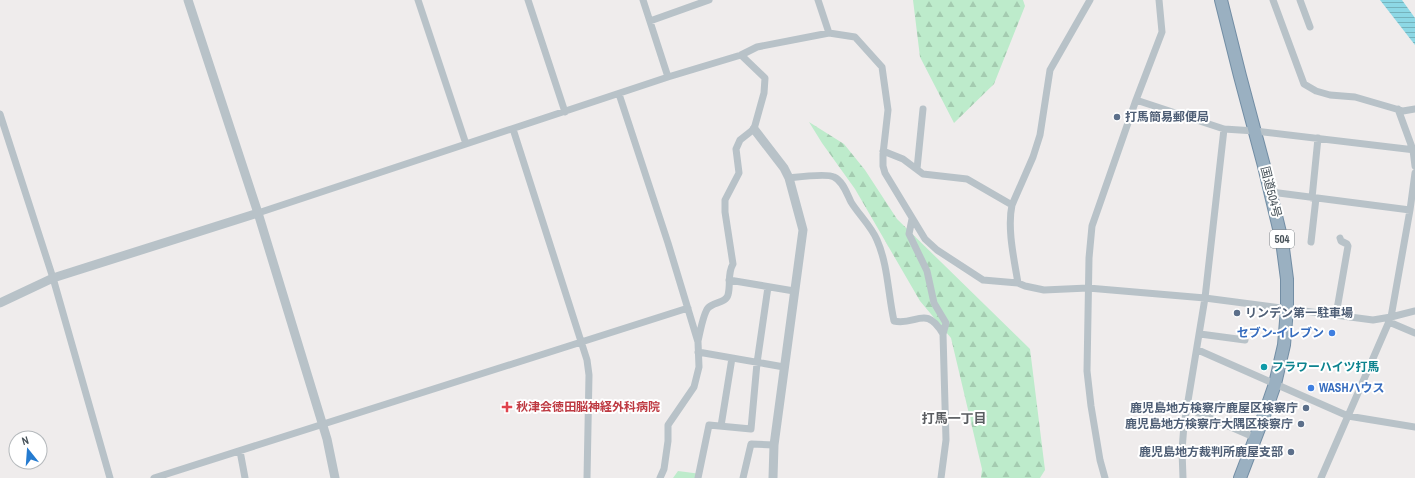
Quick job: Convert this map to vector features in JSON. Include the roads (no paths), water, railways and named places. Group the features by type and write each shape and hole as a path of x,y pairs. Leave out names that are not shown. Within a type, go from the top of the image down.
{"highway":[{"name":"国道504号","path":"1221,0 1271,192 1282,241 1287,279 1287,309 1284,345 1275,384 1240,478"}],"street":[{"path":"188,0 258,213 322,424 335,478"},
{"path":"418,0 466,144"},
{"path":"528,0 565,112"},
{"path":"643,0 668,77"},
{"path":"650,21 709,0"},
{"path":"818,0 829,33"},
{"path":"1018,283 1012,243 1012,205 1033,157 1040,134 1050,70 1090,0"},
{"path":"1105,478 1100,460 1087,371 1089,258 1092,226 1136,100 1162,32 1160,0"},
{"path":"1273,0 1304,84 1316,91 1330,95 1355,97 1403,111 1415,109"},
{"path":"1300,0 1310,27"},
{"path":"0,303 53,278 258,213 668,77 741,55 757,47 829,33 855,37 882,67 888,110 883,151 883,166 885,173 912,219 925,239 937,250 983,280 1018,283 1044,290 1088,288 1205,298 1373,320 1390,319 1415,311"},
{"path":"660,478 664,469 668,441 668,425 694,387 699,367 698,342 707,309 714,303 724,301 728,296 729,270 733,264 725,212 726,200 739,173 736,149 740,140 754,129 764,93 765,78 741,55"},
{"path":"619,94 698,342"},
{"path":"1136,100 1224,129 1255,130 1414,150"},
{"path":"917,169 923,108"},
{"path":"1398,109 1414,150 1415,166"},
{"path":"0,114 53,278 110,478"},
{"path":"513,129 586,360 589,375 587,478"},
{"path":"754,129 784,168 789,178 803,230 774,445 773,478"},
{"path":"1183,478 1182,450 1194,360 1198,350 1205,298 1224,129"},
{"path":"1311,242 1318,138"},
{"path":"883,151 903,159 923,174 967,179 1012,205"},
{"path":"1321,478 1390,319 1410,210 1415,173"},
{"path":"789,178 820,175 833,176 840,180 852,203 877,239 888,278 890,302 894,321 901,322 923,317 934,322 943,334"},
{"path":"1271,192 1410,210"},
{"path":"912,219 908,234 927,270 934,303 946,323 943,334 946,440 941,478"},
{"path":"1336,315 1348,246 1341,241 1340,238"},
{"path":"729,280 794,291"},
{"path":"698,478 710,425 751,429 757,363 768,287"},
{"path":"154,478 580,341 688,308"},
{"path":"1390,319 1415,333"},
{"path":"1200,334 1245,340"},
{"path":"1198,350 1348,416 1415,427"},
{"path":"698,352 784,368"},
{"path":"721,426 732,358"},
{"path":"1188,408 1256,438"},
{"path":"743,478 751,444 774,445"},
{"path":"240,451 245,478"}],"water":[{"path":"1380,0 1402,0 1415,18 1415,45"}],"place":[{"name":"打馬簡易郵便局","path":"1117,117"},
{"name":"リンデン第一駐車場","path":"1237,313"},
{"name":"セブン-イレブン","path":"1332,333"},
{"name":"フラワーハイツ打馬","path":"1264,367"},
{"name":"WASHハウス","path":"1311,388"},
{"name":"秋津会徳田脳神経外科病院","path":"507,407"},
{"name":"鹿児島地方検察庁鹿屋区検察庁","path":"1306,408"},
{"name":"鹿児島地方検察庁大隅区検察庁","path":"1301,424"},
{"name":"鹿児島地方裁判所鹿屋支部","path":"1291,452"}],"district":[{"name":"打馬一丁目","path":"954,418"}]}
